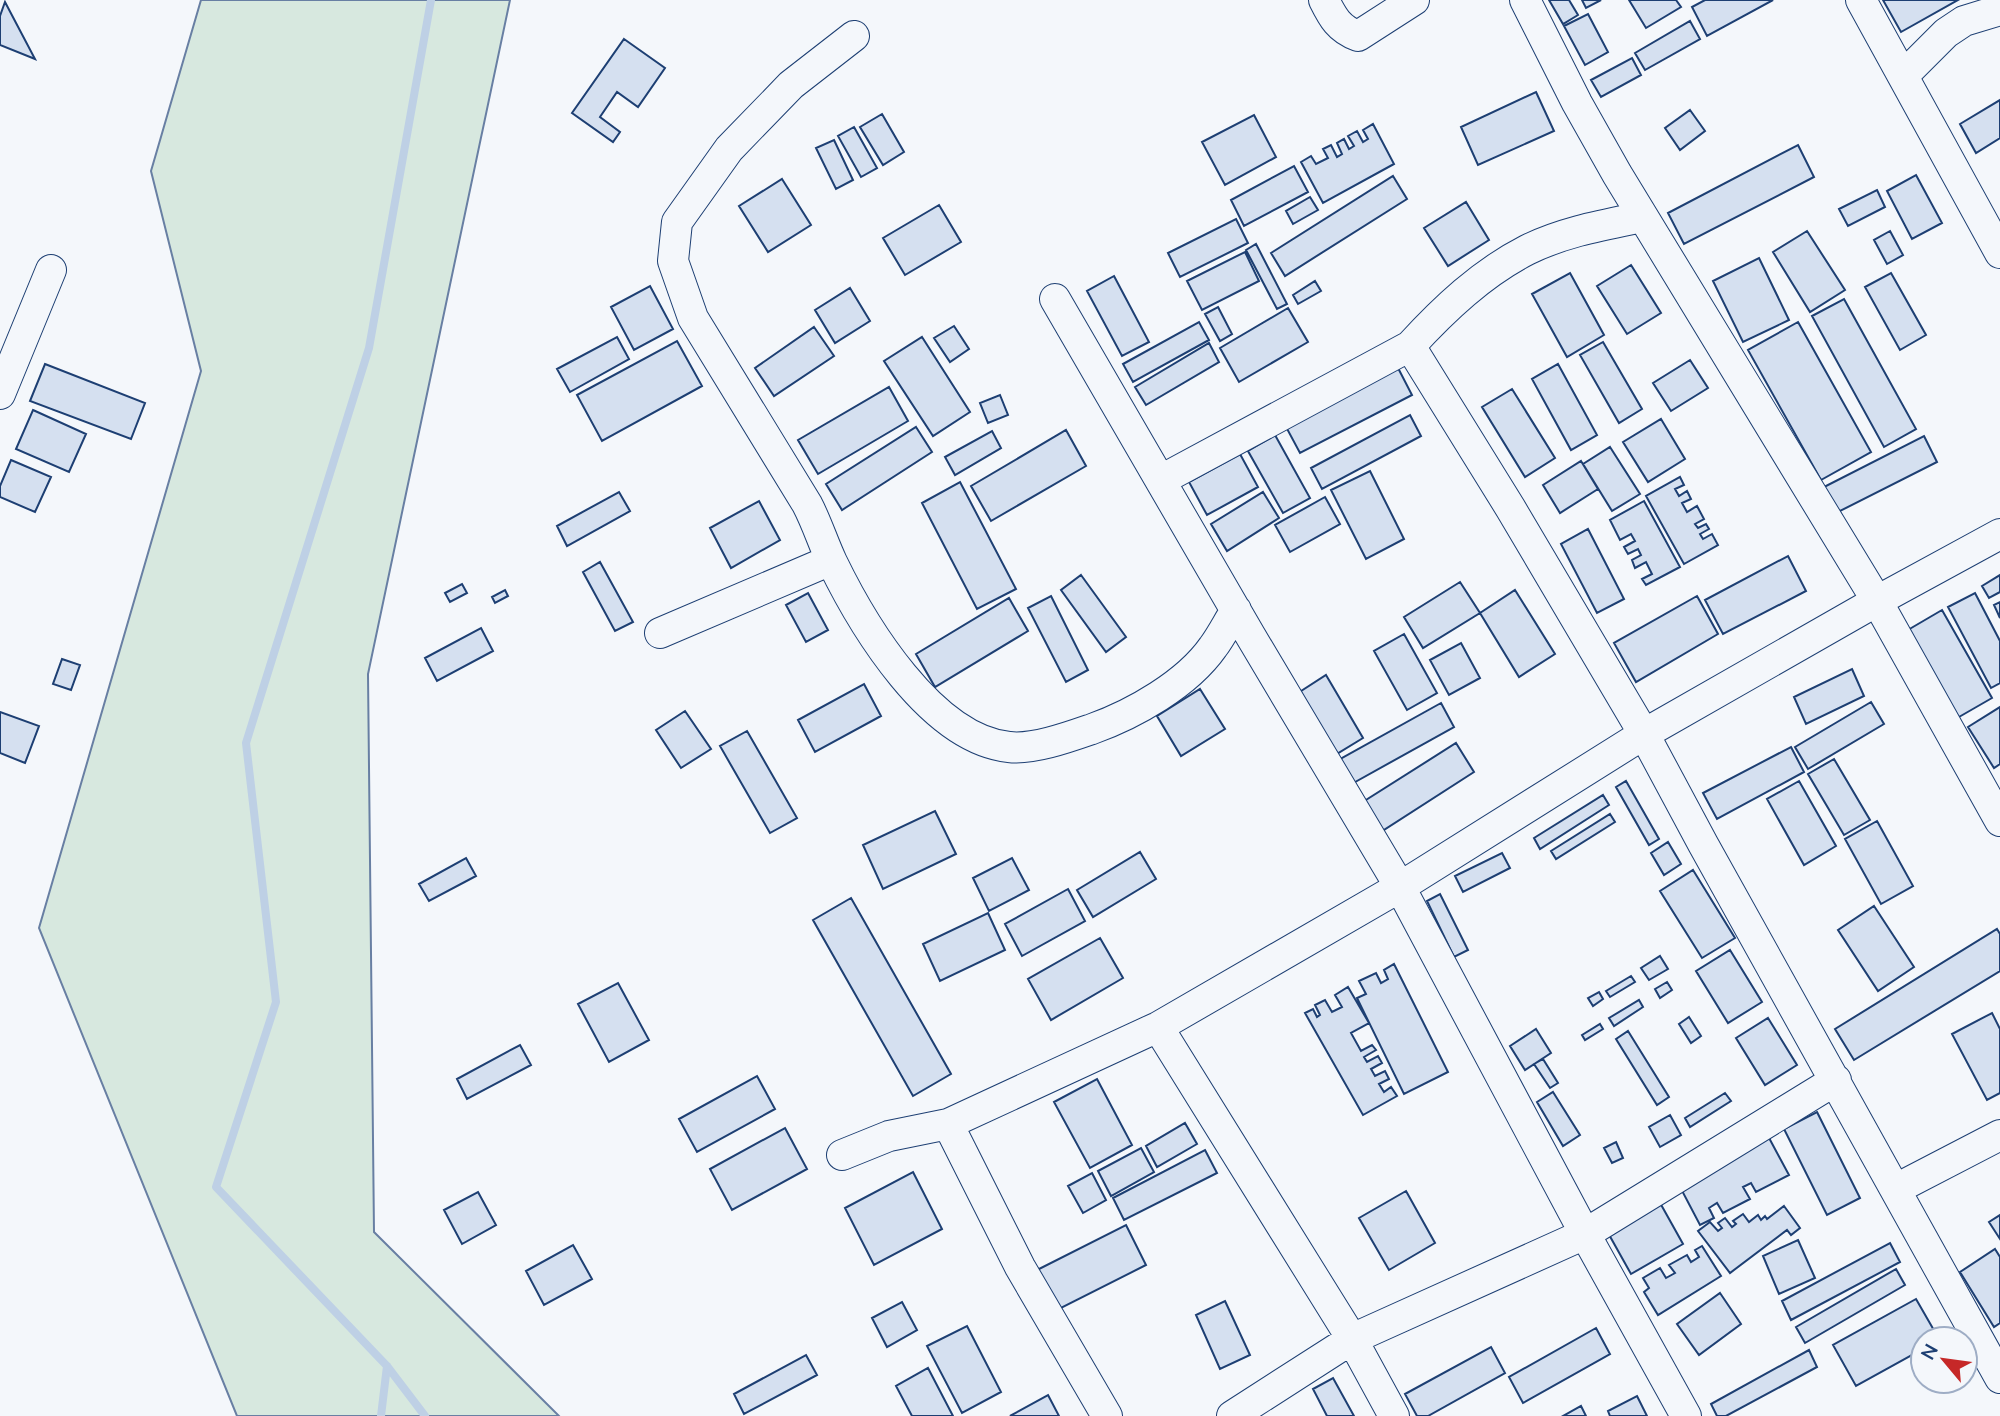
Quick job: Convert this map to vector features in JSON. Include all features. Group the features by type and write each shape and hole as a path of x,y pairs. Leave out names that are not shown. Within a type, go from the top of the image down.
{"street":[{"path":"1324,0 1343,31 1358,36 1414,0"},
{"path":"1525,0 1577,103 1642,217 1877,601 2000,821"},
{"path":"1861,0 2000,253"},
{"path":"1903,76 1946,33 1964,21 2000,10"},
{"path":"854,36 791,85 729,149 677,222 673,261 693,318 795,482 820,528 831,560 872,636 920,697 967,734 1010,747 1057,741 1114,721 1174,686 1212,649 1236,610"},
{"path":"1161,480 1410,346 1441,313 1479,281 1527,250 1577,231 1642,217"},
{"path":"0,394 51,270"},
{"path":"1055,299 1400,887 1585,1234 1686,1416"},
{"path":"1410,346 1511,509 1644,734 2000,1378"},
{"path":"842,1155 889,1136 948,1124 1158,1027 1400,887 1644,734 2000,534"},
{"path":"660,633 831,560"},
{"path":"1158,1027 1352,1339 1394,1416"},
{"path":"1232,1416 1352,1339 1585,1234 1836,1080"},
{"path":"948,1124 1020,1267 1107,1416"},
{"path":"1896,1189 2000,1135"}],"shaded area":[{"path":"201,0 510,0 368,674 374,1232 559,1416 237,1416 39,928 201,371 151,171"}],"building":[{"path":"1549,0 1569,0 1578,15 1563,24"},
{"path":"1582,0 1601,0 1586,8"},
{"path":"1629,0 1676,0 1681,7 1646,28"},
{"path":"1705,0 1773,0 1707,36 1692,7"},
{"path":"1883,0 1958,0 1901,32"},
{"path":"5,2 35,59 0,45 0,16"},
{"path":"1588,14 1608,52 1585,65 1564,26"},
{"path":"1690,21 1700,39 1645,70 1635,53"},
{"path":"624,39 665,68 638,107 617,92 600,117 620,132 613,142 572,113"},
{"path":"1632,58 1641,75 1601,97 1591,80"},
{"path":"1536,92 1554,131 1478,165 1461,127"},
{"path":"2000,100 2000,138 1976,153 1960,124"},
{"path":"1690,110 1705,131 1680,150 1665,128"},
{"path":"882,114 904,152 883,165 860,127"},
{"path":"1254,115 1276,157 1225,185 1202,142"},
{"path":"1373,124 1394,164 1323,203 1301,162 1311,156 1316,164 1328,158 1323,149 1331,145 1337,157 1342,154 1337,143 1344,139 1349,149 1354,146 1348,136 1357,131 1363,142 1368,139 1363,130"},
{"path":"854,127 877,168 861,177 838,136"},
{"path":"834,140 853,180 836,189 816,148"},
{"path":"1798,145 1814,177 1684,244 1668,213"},
{"path":"1294,166 1308,192 1244,226 1231,200"},
{"path":"1916,175 1942,223 1912,239 1887,191"},
{"path":"1393,176 1407,199 1285,276 1271,253"},
{"path":"782,179 811,225 768,252 739,206"},
{"path":"1877,190 1885,207 1848,226 1839,209"},
{"path":"1310,197 1318,210 1293,224 1286,211"},
{"path":"1466,202 1489,240 1448,266 1424,228"},
{"path":"939,205 961,242 905,275 883,238"},
{"path":"1236,219 1248,243 1180,277 1168,253"},
{"path":"1807,231 1845,290 1810,312 1773,252"},
{"path":"1890,231 1903,255 1887,264 1874,240"},
{"path":"1256,244 1287,304 1277,309 1246,250"},
{"path":"1245,252 1259,281 1202,310 1187,281"},
{"path":"1759,258 1789,320 1743,342 1713,281"},
{"path":"1631,265 1661,313 1627,334 1597,286"},
{"path":"1570,273 1604,335 1567,357 1532,294"},
{"path":"1891,273 1926,335 1900,350 1865,287"},
{"path":"1114,276 1149,342 1122,356 1087,291"},
{"path":"1315,281 1321,291 1298,304 1293,295"},
{"path":"650,286 673,329 634,350 611,307"},
{"path":"850,288 870,321 835,343 815,310"},
{"path":"1844,299 1916,429 1884,447 1812,316"},
{"path":"1218,307 1232,334 1220,341 1205,314"},
{"path":"1288,308 1308,342 1239,382 1220,348"},
{"path":"1199,322 1209,340 1133,382 1123,364"},
{"path":"1798,322 1871,452 1821,480 1748,350"},
{"path":"954,326 969,349 950,362 934,338"},
{"path":"814,327 834,356 774,396 755,368"},
{"path":"617,337 629,359 570,392 557,369"},
{"path":"922,337 970,412 933,436 884,361"},
{"path":"677,341 702,386 602,441 577,395"},
{"path":"1603,342 1642,409 1619,423 1580,355"},
{"path":"1209,343 1219,362 1146,405 1135,387"},
{"path":"1690,360 1708,388 1671,411 1653,383"},
{"path":"45,364 145,403 131,439 30,401"},
{"path":"1558,364 1597,435 1571,450 1532,379"},
{"path":"1397,366 1412,395 1300,453 1285,425"},
{"path":"889,387 908,421 818,474 798,440"},
{"path":"1512,389 1555,458 1525,477 1482,407"},
{"path":"1000,395 1008,415 988,423 980,403"},
{"path":"33,410 86,434 69,472 16,449"},
{"path":"1410,415 1421,436 1322,489 1311,468"},
{"path":"1661,419 1685,459 1648,482 1623,442"},
{"path":"916,427 932,452 842,510 826,484"},
{"path":"1066,430 1086,466 991,521 971,486"},
{"path":"992,431 1001,448 955,475 945,457"},
{"path":"1275,435 1310,498 1283,513 1248,451"},
{"path":"1924,436 1937,462 1836,513 1824,487"},
{"path":"1610,447 1640,494 1612,511 1583,464"},
{"path":"1240,454 1258,487 1207,515 1189,482"},
{"path":"11,460 51,477 35,512 0,497 0,486"},
{"path":"1581,461 1598,489 1560,513 1543,485"},
{"path":"1370,471 1404,539 1366,559 1331,490"},
{"path":"1680,477 1684,485 1675,489 1679,496 1687,491 1691,499 1682,503 1687,512 1697,506 1704,519 1695,524 1698,528 1706,524 1709,529 1700,534 1703,539 1712,534 1718,545 1684,564 1646,496"},
{"path":"960,482 1016,589 977,609 922,503"},
{"path":"619,492 630,511 567,546 557,526"},
{"path":"1263,492 1279,518 1227,551 1211,524"},
{"path":"1325,497 1340,524 1290,552 1275,525"},
{"path":"759,501 780,540 731,568 710,528"},
{"path":"1644,501 1680,567 1646,585 1642,579 1652,574 1646,562 1635,568 1632,560 1641,555 1638,549 1628,554 1624,547 1635,541 1631,534 1620,540 1610,520"},
{"path":"1588,529 1624,599 1597,613 1561,544"},
{"path":"1788,556 1806,591 1723,634 1705,600"},
{"path":"600,562 633,622 615,631 583,572"},
{"path":"1081,575 1126,637 1106,652 1061,590"},
{"path":"2000,575 2000,592 1989,598 1982,586"},
{"path":"1460,582 1480,613 1423,648 1404,617"},
{"path":"462,584 467,593 450,602 445,593"},
{"path":"505,590 508,596 495,603 492,597"},
{"path":"1515,590 1555,654 1519,677 1480,613"},
{"path":"808,593 828,630 806,642 786,605"},
{"path":"1975,593 2000,641 2000,683 1991,688 1948,607"},
{"path":"1051,596 1088,670 1066,682 1028,608"},
{"path":"1697,596 1718,634 1636,682 1614,643"},
{"path":"1009,598 1028,631 935,687 916,654"},
{"path":"2000,602 2000,618 1994,605"},
{"path":"1942,610 1992,698 1952,721 1901,634"},
{"path":"481,628 493,651 437,681 425,658"},
{"path":"1404,634 1437,693 1407,710 1374,651"},
{"path":"1461,643 1480,678 1449,695 1430,660"},
{"path":"62,659 80,665 71,690 53,684"},
{"path":"1852,669 1864,696 1806,724 1794,697"},
{"path":"1326,675 1363,738 1335,755 1298,693"},
{"path":"864,684 881,716 815,752 798,720"},
{"path":"1200,689 1225,729 1181,756 1157,716"},
{"path":"1871,702 1884,724 1808,769 1795,747"},
{"path":"1441,703 1454,727 1348,786 1335,762"},
{"path":"2000,707 2000,764 1994,768 1968,727"},
{"path":"685,711 711,749 681,768 656,730"},
{"path":"0,712 39,726 25,763 0,753"},
{"path":"747,731 797,818 770,833 720,746"},
{"path":"1456,743 1474,772 1376,835 1358,805"},
{"path":"1791,747 1804,772 1717,819 1703,793"},
{"path":"1834,759 1870,820 1844,835 1808,774"},
{"path":"1626,781 1659,839 1649,845 1616,787"},
{"path":"1799,781 1836,846 1804,865 1767,799"},
{"path":"1603,795 1609,805 1540,849 1534,838"},
{"path":"935,811 956,854 883,889 863,845"},
{"path":"1610,814 1615,822 1556,859 1551,851"},
{"path":"1877,821 1913,886 1881,904 1845,839"},
{"path":"1668,842 1681,864 1664,875 1651,853"},
{"path":"1140,852 1156,879 1093,917 1077,890"},
{"path":"1502,853 1510,868 1463,892 1455,876"},
{"path":"466,858 476,876 429,901 419,884"},
{"path":"1012,858 1029,890 989,911 973,878"},
{"path":"1693,870 1735,938 1702,958 1660,891"},
{"path":"1068,889 1085,921 1022,956 1005,924"},
{"path":"1440,894 1468,950 1454,957 1427,901"},
{"path":"851,898 951,1074 913,1096 813,920"},
{"path":"1874,906 1914,967 1878,991 1838,930"},
{"path":"988,913 1005,950 940,981 923,944"},
{"path":"1997,929 2000,934 2000,971 1854,1060 1835,1029"},
{"path":"1100,938 1123,978 1051,1020 1028,979"},
{"path":"1730,950 1762,1002 1728,1023 1696,971"},
{"path":"1660,956 1668,969 1649,980 1641,968"},
{"path":"1394,964 1448,1072 1404,1094 1357,998 1366,994 1359,981 1376,973 1381,983 1388,979 1384,970"},
{"path":"1631,976 1635,982 1610,997 1606,991"},
{"path":"1667,982 1672,990 1660,998 1655,989"},
{"path":"618,983 649,1040 609,1062 578,1004"},
{"path":"1348,987 1369,1023 1351,1033 1361,1051 1372,1045 1376,1050 1364,1057 1367,1062 1378,1056 1382,1063 1371,1069 1375,1076 1385,1071 1389,1079 1379,1084 1384,1092 1391,1087 1397,1096 1363,1115 1305,1013 1313,1009 1317,1017 1320,1015 1315,1005 1325,1000 1332,1012 1342,1007 1335,995"},
{"path":"1599,992 1603,999 1593,1006 1588,998"},
{"path":"1639,1000 1643,1007 1614,1026 1609,1018"},
{"path":"1992,1013 2000,1029 2000,1093 1987,1100 1952,1034"},
{"path":"1689,1017 1701,1036 1691,1043 1679,1024"},
{"path":"1768,1018 1797,1065 1765,1085 1736,1038"},
{"path":"1600,1024 1603,1029 1585,1040 1582,1035"},
{"path":"1536,1029 1551,1053 1525,1070 1510,1046"},
{"path":"1628,1031 1669,1097 1657,1105 1616,1039"},
{"path":"520,1045 531,1065 467,1099 457,1079"},
{"path":"1543,1059 1558,1083 1550,1088 1534,1064"},
{"path":"757,1076 775,1109 697,1152 679,1119"},
{"path":"1097,1079 1132,1145 1090,1168 1054,1102"},
{"path":"1553,1092 1580,1135 1563,1146 1537,1102"},
{"path":"1725,1093 1731,1101 1690,1127 1685,1118"},
{"path":"1817,1112 1860,1198 1827,1215 1784,1129"},
{"path":"1670,1115 1681,1135 1660,1147 1649,1127"},
{"path":"1185,1123 1197,1144 1157,1167 1146,1146"},
{"path":"785,1128 807,1169 732,1210 710,1169"},
{"path":"1768,1136 1789,1175 1756,1192 1751,1183 1743,1187 1750,1199 1723,1213 1717,1203 1709,1208 1714,1218 1700,1225 1679,1185"},
{"path":"1616,1142 1623,1158 1612,1163 1604,1148"},
{"path":"1141,1148 1154,1172 1111,1196 1098,1171"},
{"path":"1205,1150 1217,1173 1124,1220 1113,1198"},
{"path":"913,1172 942,1229 874,1265 845,1208"},
{"path":"1092,1173 1106,1200 1083,1213 1068,1186"},
{"path":"1406,1191 1435,1243 1389,1270 1359,1218"},
{"path":"478,1192 496,1225 462,1244 444,1210"},
{"path":"1659,1201 1683,1244 1631,1274 1607,1231"},
{"path":"1784,1206 1800,1228 1791,1235 1787,1230 1730,1273 1698,1231 1710,1222 1718,1231 1722,1228 1718,1223 1725,1218 1732,1227 1736,1224 1733,1221 1743,1214 1749,1222 1758,1215 1761,1220 1765,1216 1767,1219"},
{"path":"2000,1215 2000,1239 1989,1222"},
{"path":"1126,1225 1146,1265 1057,1310 1037,1270"},
{"path":"1798,1240 1815,1278 1779,1294 1763,1256"},
{"path":"1890,1243 1900,1262 1791,1320 1782,1301"},
{"path":"573,1245 592,1279 544,1305 526,1271"},
{"path":"1702,1246 1721,1276 1658,1315 1644,1292 1649,1288 1643,1278 1660,1268 1666,1278 1675,1273 1669,1265 1687,1255 1691,1262 1699,1257 1695,1250"},
{"path":"1995,1249 2000,1257 2000,1323 1994,1327 1960,1272"},
{"path":"1896,1269 1905,1285 1805,1343 1796,1327"},
{"path":"1720,1293 1741,1324 1699,1355 1677,1324"},
{"path":"1916,1299 1931,1325 1909,1325 1909,1357 1856,1386 1833,1345"},
{"path":"1225,1301 1250,1355 1220,1369 1196,1315"},
{"path":"902,1302 917,1330 887,1347 872,1318"},
{"path":"967,1326 1001,1392 962,1413 927,1346"},
{"path":"1596,1328 1610,1354 1523,1403 1509,1377"},
{"path":"1491,1347 1505,1373 1428,1416 1417,1416 1405,1394"},
{"path":"1809,1350 1817,1367 1726,1416 1717,1416 1711,1404"},
{"path":"806,1355 817,1375 744,1414 734,1394"},
{"path":"928,1368 953,1416 912,1416 896,1386"},
{"path":"1333,1378 1354,1416 1327,1416 1313,1389"},
{"path":"1048,1395 1059,1416 1010,1416"},
{"path":"1637,1396 1647,1416 1610,1416 1608,1411"},
{"path":"1581,1406 1586,1416 1563,1416"}],"waterway":[{"path":"425,1416 387,1366 216,1187 276,1002 246,743 369,348 431,0"},
{"path":"381,1416 387,1366"}]}
